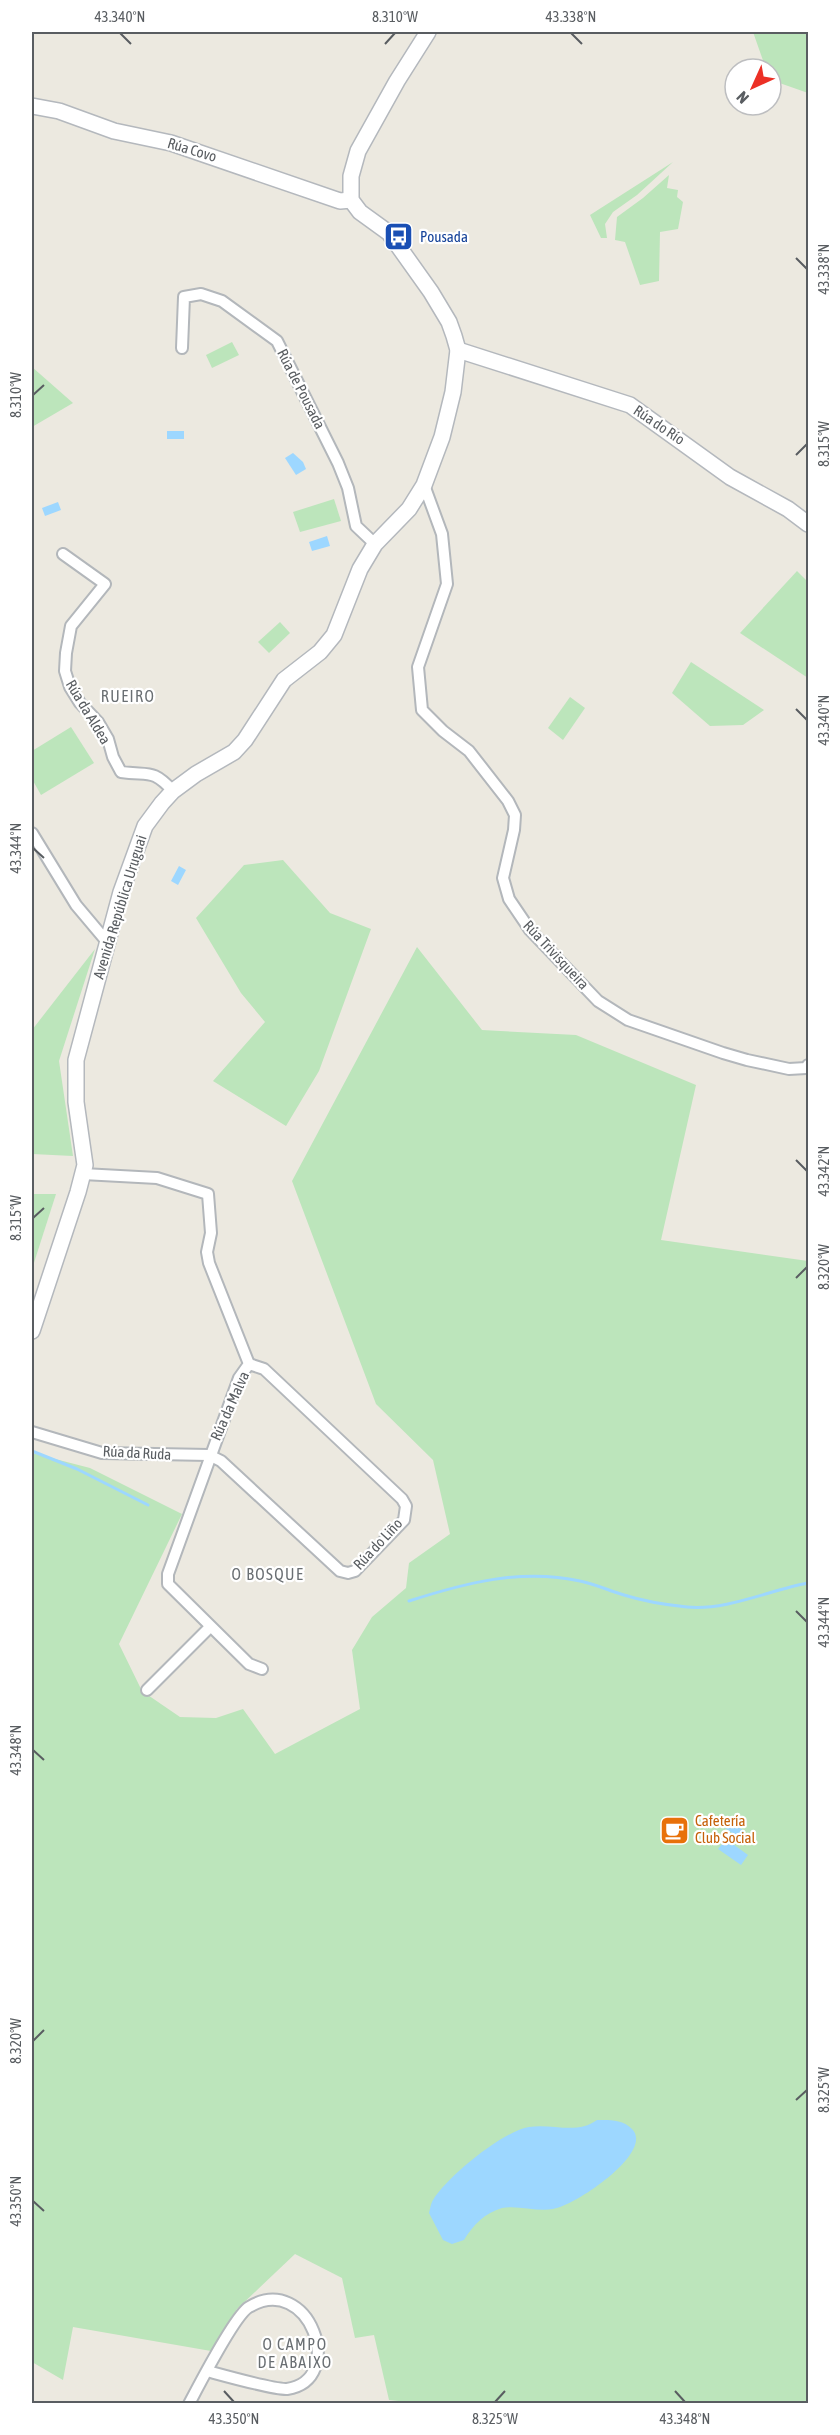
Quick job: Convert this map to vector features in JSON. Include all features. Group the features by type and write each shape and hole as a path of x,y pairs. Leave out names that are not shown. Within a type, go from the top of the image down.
{"street":[{"path":"351,200 351,176 358,151 397,81 428,32"},
{"name":"Rúa Covo","path":"32,106 59,111 114,131 171,143 340,201 351,200"},
{"name":"Avenida República Uruguai","path":"32,1331 83,1174 85,1153 76,1102 76,1060 124,883 145,826 173,791 196,774 234,752 253,729 284,680 320,652 334,635 360,569 375,544 409,509 424,485 442,437 453,392 458,350 449,322 389,233 360,212 351,200"},
{"name":"Rúa de Pousada","path":"182,348 184,297 201,294 222,302 277,341 338,463 348,488 356,525 375,544"},
{"name":"Rúa do Río","path":"458,350 630,405 730,477 788,509 808,524"},
{"name":"Rúa Trivisqueira","path":"424,485 442,534 447,585 418,667 422,710 443,731 469,751 508,801 515,815 514,830 503,878 509,899 530,930 598,1001 628,1020 723,1053 789,1069 807,1066"},
{"name":"Rúa da Aldea","path":"63,554 105,584 71,626 65,671 70,687 80,703 98,722 121,772 144,772 154,775 173,791"},
{"path":"32,833 76,905 108,944"},
{"name":"Rúa da Malva","path":"83,1174 157,1178 208,1194 211,1233 207,1252 209,1263 249,1365 239,1378 209,1455 168,1574 168,1584 249,1664 262,1669"},
{"name":"Rúa do Liño","path":"209,1455 221,1461 340,1570 348,1573 355,1571 404,1520 406,1506 402,1498 264,1369 249,1365"},
{"name":"Rúa da Ruda","path":"32,1432 102,1453 209,1455"},
{"path":"147,1690 210,1627"},
{"path":"189,2403 207,2371 248,2307 263,2302 282,2300 302,2310 311,2326 319,2355 314,2374 302,2384 286,2389 207,2371"}],"green space":[{"path":"753,32 808,32 808,93 783,84 783,57 762,57"},
{"path":"673,162 637,195 613,212 605,224 607,238 601,238 590,215"},
{"path":"669,175 667,188 678,190 677,197 683,202 678,229 660,232 659,281 640,285 625,242 615,240 617,217"},
{"path":"232,342 239,355 212,368 206,355"},
{"path":"32,367 73,403 32,427"},
{"path":"334,499 341,521 300,532 293,512"},
{"path":"797,571 808,582 808,678 740,633"},
{"path":"280,622 290,633 269,653 258,642"},
{"path":"691,662 764,710 743,725 710,726 672,693"},
{"path":"570,697 585,708 563,740 548,728"},
{"path":"71,727 94,763 41,795 32,779 32,751"},
{"path":"283,860 330,913 371,929 319,1071 286,1126 213,1081 265,1022 241,993 196,918 244,865"},
{"path":"417,947 482,1030 576,1035 696,1085 661,1240 808,1261 808,2403 426,2404 389,2400 374,2335 355,2338 342,2278 295,2254 237,2309 211,2351 73,2327 63,2380 32,2362 32,1453 90,1468 182,1514 119,1644 142,1691 180,1717 216,1718 243,1709 275,1754 360,1709 352,1650 372,1617 406,1588 409,1563 450,1534 433,1460 376,1404 292,1181"},
{"path":"95,949 59,1061 73,1156 32,1154 32,1030"},
{"path":"32,1194 56,1194 32,1269"}],"water":[{"path":"167,431 184,431 184,439 167,439"},
{"path":"293,453 303,462 306,469 296,475 285,458"},
{"path":"58,502 61,510 45,516 42,508"},
{"path":"327,536 330,546 312,551 309,542"},
{"path":"179,866 186,870 178,885 171,881"},
{"path":"727,1819 744,1831 739,1838 722,1826"},
{"path":"726,1839 748,1855 741,1865 718,1849"},
{"path":"597,2120 624,2123 632,2129 636,2139 632,2151 623,2164 594,2188 564,2206 553,2209 502,2208 480,2220 464,2240 452,2244 443,2240 429,2213 432,2203 450,2179 476,2156 518,2130 538,2126 581,2127"}],"waterway":[{"path":"32,1451 77,1469 148,1505"},
{"path":"409,1601 472,1583 537,1576 580,1581 631,1597 687,1607 717,1606 808,1583"}],"place":[{"name":"Pousada","path":"399,237"},
{"name":"Cafetería Club Social","path":"674,1830"}],"district":[{"name":"RUEIRO","path":"128,696"},
{"name":"O BOSQUE","path":"268,1574"},
{"name":"O CAMPO DE ABAIXO","path":"295,2353"}]}
